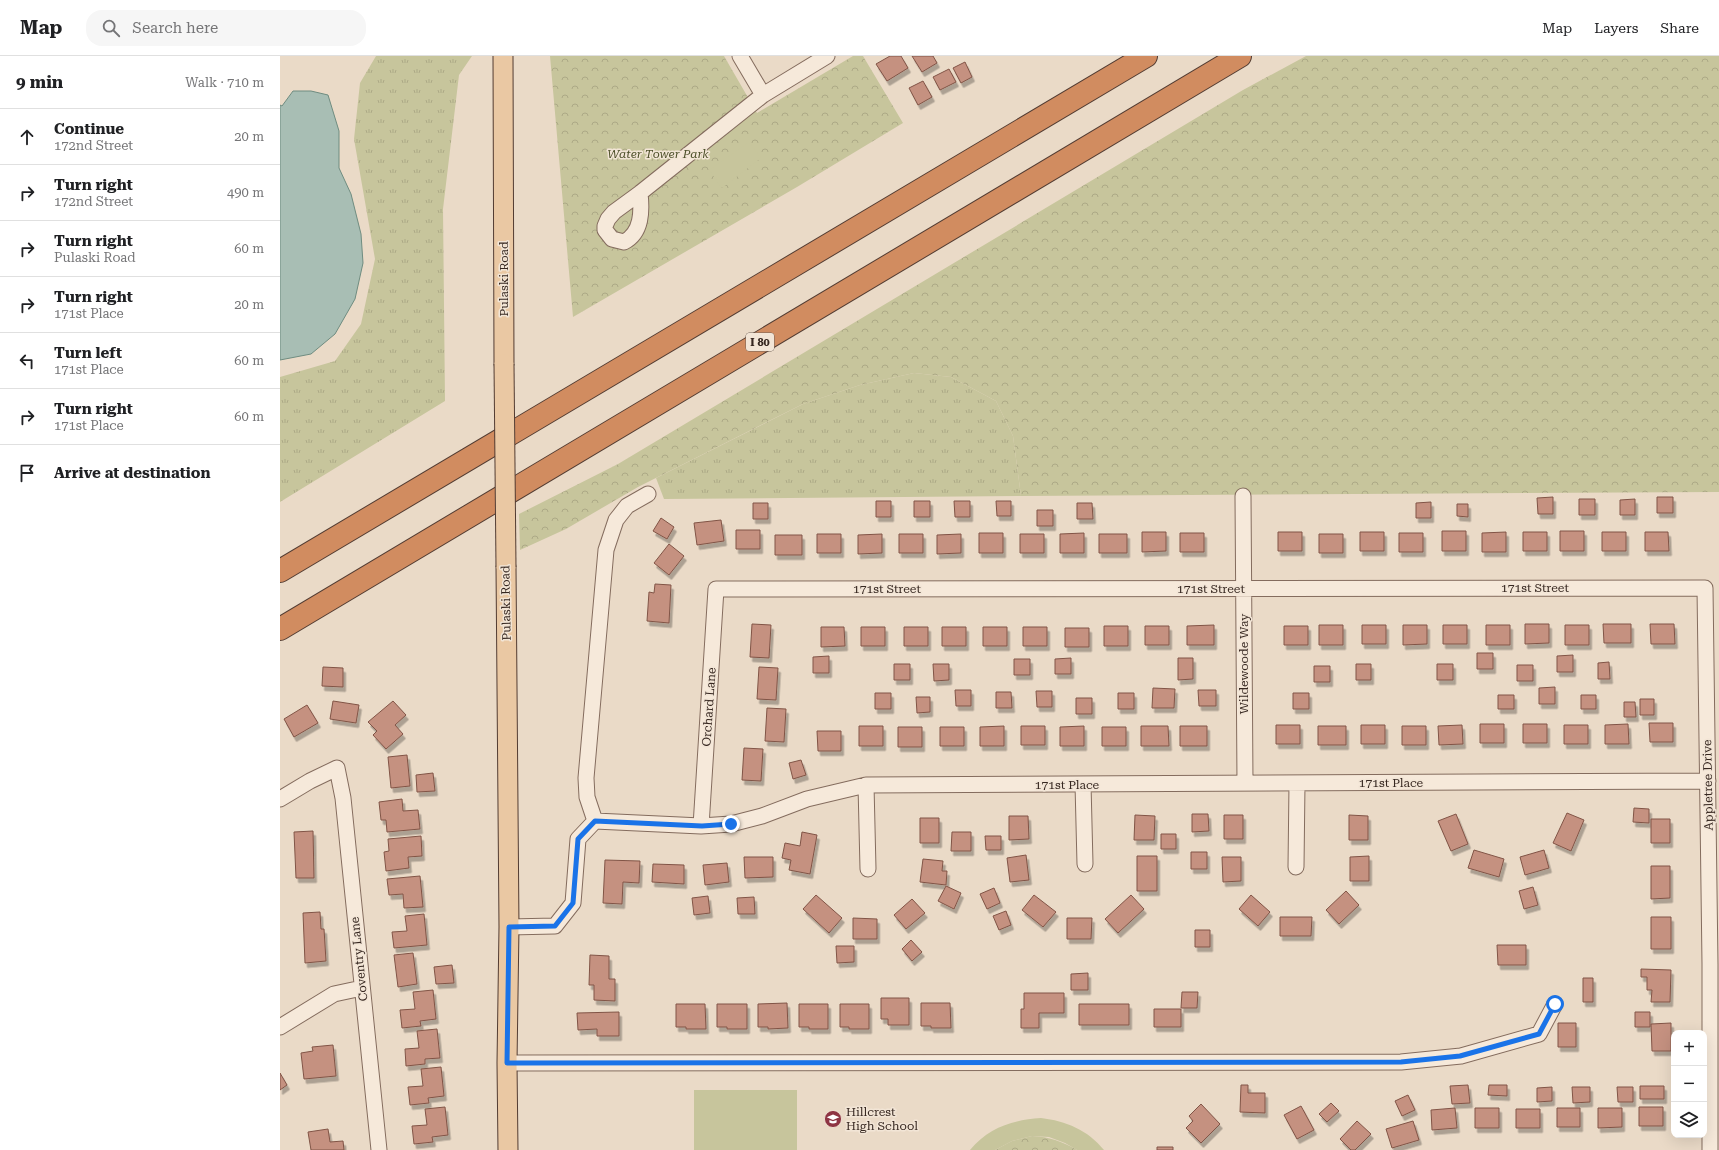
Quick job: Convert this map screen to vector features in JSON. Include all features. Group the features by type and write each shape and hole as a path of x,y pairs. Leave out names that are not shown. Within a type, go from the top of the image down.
{"highway":[{"path":"280,571 1146,56"},
{"name":"I 80","path":"280,629 1240,56"}],"main road":[{"name":"Pulaski Road","path":"503,56 509,927 507,1063 508,1150"}],"street":[{"path":"740,56 763,95"},
{"path":"640,193 763,95 827,56"},
{"path":"509,927 555,926 573,903 578,839 595,821 587,797 586,778 606,550 616,520 627,506 648,494"},
{"name":"Wildewoode Way","path":"1243,496 1245,783"},
{"name":"171st Street","path":"716,589 1705,588"},
{"name":"Appletree Drive","path":"1705,588 1708,781 1715,964 1710,1150"},
{"name":"Orchard Lane","path":"702,826 716,589"},
{"name":"Coventry Lane","path":"280,799 310,781 337,768 343,798 379,1150"},
{"name":"171st Place","path":"595,821 702,826 731,824 762,816 807,799 866,785 1708,781"},
{"path":"1083,784 1085,864"},
{"path":"1296,867 1297,784"},
{"path":"866,785 868,869"},
{"path":"280,1027 334,994 362,988"},
{"path":"507,1063 1401,1062 1460,1056 1539,1034 1555,1004"}],"green space":[{"path":"376,56 472,56 459,75 443,209 445,401 280,502 280,377 335,361 361,324 375,259 354,139 360,83"},
{"name":"Water Tower Park","path":"550,56 724,56 757,113 853,56 863,56 903,123 797,187 573,317"},
{"path":"1306,56 1719,56 1719,492 1021,496 1013,436 996,401 951,377 914,373 860,385 803,404 638,487 566,529 520,550 519,514 618,464 1243,90"},
{"path":"749,142 761,158 722,188 709,170"},
{"path":"914,373 951,377 996,401 1013,436 1021,496 664,499 656,478 803,404 860,385"},
{"path":"694,1090 797,1090 797,1150 694,1150"},
{"path":"1041,1118 1059,1121 1084,1132 1104,1150 1077,1150 1065,1143 1049,1137 1032,1136 1012,1141 995,1150 970,1150 977,1142 993,1130 1011,1123"},
{"path":"1032,1136 1055,1140 1077,1150 995,1150 1012,1141"}],"shaded area":[{"path":"293,91 311,91 328,95 339,131 339,168 351,194 361,234 363,263 355,299 335,334 311,354 280,360 280,105 282,106"}],"building":[{"path":"890,56 901,56 908,68 887,81 876,64"},
{"path":"912,56 933,56 937,63 922,72"},
{"path":"965,62 972,77 961,83 953,68"},
{"path":"949,69 956,82 940,90 933,77"},
{"path":"923,81 932,97 918,105 909,88"},
{"path":"1553,497 1553,514 1538,514 1537,498"},
{"path":"1657,497 1673,497 1673,513 1657,513"},
{"path":"1579,499 1595,499 1595,515 1579,515"},
{"path":"1635,499 1635,515 1620,515 1620,500"},
{"path":"876,501 891,501 891,517 876,517"},
{"path":"914,501 930,501 930,517 914,517"},
{"path":"954,501 970,501 970,517 955,517"},
{"path":"996,501 1011,501 1011,516 997,516"},
{"path":"1431,502 1431,518 1416,518 1416,503"},
{"path":"753,503 768,503 768,519 753,519"},
{"path":"1077,503 1092,503 1093,519 1077,519"},
{"path":"1457,504 1468,504 1468,517 1457,516"},
{"path":"1037,510 1053,510 1053,526 1037,526"},
{"path":"661,518 674,527 667,539 653,531"},
{"path":"721,520 724,541 697,545 694,523"},
{"path":"736,530 760,530 760,549 736,549"},
{"path":"1442,531 1466,531 1466,551 1442,551"},
{"path":"1560,531 1584,531 1584,551 1560,551"},
{"path":"1142,532 1166,532 1166,551 1142,552"},
{"path":"1278,532 1302,532 1302,551 1278,551"},
{"path":"1360,532 1384,532 1384,551 1360,551"},
{"path":"1506,532 1506,552 1482,552 1482,533"},
{"path":"1523,532 1547,532 1547,551 1523,551"},
{"path":"1602,532 1626,532 1626,551 1602,551"},
{"path":"1645,532 1668,532 1669,551 1645,551"},
{"path":"979,533 1003,533 1003,553 979,553"},
{"path":"1084,533 1084,553 1060,553 1060,534"},
{"path":"1180,533 1204,533 1204,552 1180,552"},
{"path":"1399,533 1423,533 1423,552 1399,552"},
{"path":"817,534 841,534 841,553 817,553"},
{"path":"882,534 882,553 858,554 858,535"},
{"path":"899,534 923,534 923,553 899,553"},
{"path":"961,534 961,553 937,554 937,535"},
{"path":"1020,534 1044,534 1044,553 1020,553"},
{"path":"1099,534 1127,534 1127,553 1099,553"},
{"path":"1319,534 1343,534 1343,553 1319,553"},
{"path":"775,535 802,535 802,555 775,555"},
{"path":"669,544 684,556 669,575 654,563"},
{"path":"655,584 671,585 669,623 647,621 649,592 654,593"},
{"path":"752,624 771,625 769,658 750,657"},
{"path":"1525,624 1549,624 1549,643 1525,644"},
{"path":"1603,624 1631,624 1631,643 1604,643"},
{"path":"1650,624 1674,624 1675,644 1651,644"},
{"path":"1214,625 1214,645 1187,645 1187,626"},
{"path":"1319,625 1343,625 1343,645 1319,645"},
{"path":"1362,625 1386,625 1386,644 1362,644"},
{"path":"1403,625 1427,625 1427,644 1403,645"},
{"path":"1443,625 1467,625 1467,644 1443,644"},
{"path":"1486,625 1510,625 1510,645 1486,645"},
{"path":"1565,625 1589,625 1589,645 1565,645"},
{"path":"1104,626 1128,626 1128,646 1104,646"},
{"path":"1145,626 1169,626 1169,645 1145,645"},
{"path":"1284,626 1308,626 1308,645 1284,645"},
{"path":"821,627 844,627 845,646 821,647"},
{"path":"861,627 885,627 885,646 861,646"},
{"path":"904,627 928,627 928,646 904,646"},
{"path":"942,627 966,627 966,646 942,646"},
{"path":"983,627 1007,627 1007,646 983,646"},
{"path":"1023,627 1047,627 1047,646 1023,646"},
{"path":"1065,628 1089,628 1089,647 1065,647"},
{"path":"1477,653 1493,653 1493,669 1477,669"},
{"path":"1573,655 1573,672 1557,672 1557,656"},
{"path":"829,656 829,673 813,673 813,657"},
{"path":"1071,658 1071,674 1055,674 1055,659"},
{"path":"1178,658 1193,658 1193,679 1178,680"},
{"path":"1014,659 1030,659 1030,675 1014,675"},
{"path":"1609,662 1610,679 1598,679 1598,663"},
{"path":"894,664 910,664 910,680 894,680"},
{"path":"933,664 949,664 949,680 934,681"},
{"path":"1356,664 1371,664 1371,680 1356,680"},
{"path":"1437,664 1453,664 1453,680 1437,680"},
{"path":"1517,665 1533,665 1533,681 1517,681"},
{"path":"1314,666 1330,666 1330,682 1314,682"},
{"path":"323,667 343,668 343,687 322,686"},
{"path":"759,667 778,668 776,700 757,699"},
{"path":"1555,687 1555,704 1539,704 1539,688"},
{"path":"1153,688 1175,689 1174,708 1152,708"},
{"path":"955,690 971,690 971,706 956,706"},
{"path":"1198,690 1216,690 1216,706 1199,706"},
{"path":"1036,691 1052,691 1052,707 1037,707"},
{"path":"996,692 1011,692 1012,708 996,708"},
{"path":"875,693 891,693 891,709 875,709"},
{"path":"1118,693 1134,693 1134,709 1118,709"},
{"path":"1293,693 1309,693 1309,709 1293,709"},
{"path":"1498,695 1514,695 1514,709 1498,709"},
{"path":"1581,695 1596,695 1596,709 1581,709"},
{"path":"916,697 930,697 930,712 917,713"},
{"path":"1076,698 1092,698 1092,714 1076,714"},
{"path":"1640,699 1654,699 1654,715 1640,715"},
{"path":"333,701 359,705 356,723 330,719"},
{"path":"393,701 406,715 395,725 403,734 386,749 373,735 377,731 368,722"},
{"path":"1624,702 1635,702 1636,717 1624,717"},
{"path":"307,705 318,723 294,737 284,719"},
{"path":"767,708 786,709 784,742 765,741"},
{"path":"1649,723 1673,723 1673,742 1650,742"},
{"path":"1480,724 1504,724 1504,743 1480,743"},
{"path":"1523,724 1547,724 1547,743 1523,743"},
{"path":"1628,724 1629,744 1605,744 1605,725"},
{"path":"1276,725 1300,725 1300,744 1276,744"},
{"path":"1361,725 1385,725 1385,744 1361,744"},
{"path":"1462,725 1463,744 1439,745 1438,726"},
{"path":"1564,725 1588,725 1588,744 1564,744"},
{"path":"859,726 883,726 883,746 859,746"},
{"path":"1004,726 1004,746 980,746 980,727"},
{"path":"1021,726 1045,726 1045,745 1021,745"},
{"path":"1084,726 1084,746 1060,746 1060,727"},
{"path":"1141,726 1168,726 1169,746 1141,746"},
{"path":"1180,726 1207,726 1207,746 1180,746"},
{"path":"1318,726 1346,726 1346,745 1318,745"},
{"path":"1402,726 1426,726 1426,745 1402,745"},
{"path":"898,727 922,727 922,747 898,747"},
{"path":"940,727 964,727 964,746 940,746"},
{"path":"1102,727 1126,727 1126,746 1102,746"},
{"path":"817,731 841,731 841,751 818,751"},
{"path":"744,748 763,749 761,781 742,780"},
{"path":"407,755 410,786 391,788 388,757"},
{"path":"801,760 806,775 793,779 789,763"},
{"path":"433,773 435,791 417,792 416,775"},
{"path":"402,799 403,811 418,810 420,829 387,832 386,820 381,820 379,802"},
{"path":"1634,808 1649,809 1649,823 1633,822"},
{"path":"1567,813 1584,820 1571,851 1553,843"},
{"path":"1192,814 1208,814 1209,831 1192,832"},
{"path":"1456,814 1468,844 1451,851 1438,821"},
{"path":"1135,815 1155,816 1154,840 1134,840"},
{"path":"1224,815 1243,815 1243,839 1224,839"},
{"path":"1349,815 1368,816 1368,840 1349,840"},
{"path":"1009,816 1028,816 1029,839 1009,840"},
{"path":"920,818 939,818 939,843 920,843"},
{"path":"1651,819 1670,819 1670,843 1651,843"},
{"path":"313,831 314,878 296,878 294,832"},
{"path":"802,832 817,835 810,874 789,870 791,860 782,858 785,843 800,846"},
{"path":"952,832 971,832 971,851 951,851"},
{"path":"1161,834 1176,834 1176,849 1161,849"},
{"path":"421,836 422,856 408,857 409,868 386,871 384,852 389,851 388,839"},
{"path":"985,836 1001,836 1001,850 986,850"},
{"path":"1474,850 1504,859 1499,877 1468,868"},
{"path":"1544,850 1549,868 1525,875 1520,857"},
{"path":"1191,852 1207,852 1207,869 1191,869"},
{"path":"1026,855 1029,880 1010,882 1007,858"},
{"path":"1137,856 1157,856 1157,891 1137,891"},
{"path":"1369,856 1369,881 1350,881 1350,857"},
{"path":"744,857 773,857 773,877 745,878"},
{"path":"1222,857 1241,857 1241,881 1223,882"},
{"path":"923,859 943,861 942,871 947,871 946,885 920,882"},
{"path":"605,860 640,861 639,883 623,882 622,904 603,903"},
{"path":"727,863 729,882 705,885 703,865"},
{"path":"653,864 684,865 684,884 652,882"},
{"path":"1651,866 1670,866 1670,898 1651,899"},
{"path":"420,876 423,907 404,908 403,894 389,895 387,879"},
{"path":"946,886 961,893 954,909 938,901"},
{"path":"1533,887 1538,905 1524,909 1519,891"},
{"path":"994,888 1000,903 987,909 980,894"},
{"path":"1346,891 1359,905 1339,924 1326,910"},
{"path":"816,895 842,918 829,933 803,909"},
{"path":"1034,895 1056,912 1043,927 1022,910"},
{"path":"1131,895 1144,909 1118,933 1105,919"},
{"path":"1251,895 1270,912 1258,926 1239,909"},
{"path":"708,896 710,913 694,915 692,898"},
{"path":"754,897 755,914 738,914 737,898"},
{"path":"912,899 925,913 906,929 894,915"},
{"path":"1006,911 1011,925 999,930 993,916"},
{"path":"320,912 321,929 324,929 326,961 305,963 303,913"},
{"path":"424,914 427,945 394,948 392,932 407,931 405,916"},
{"path":"1280,917 1312,917 1311,936 1280,936"},
{"path":"1651,917 1671,917 1671,949 1651,949"},
{"path":"853,918 877,919 877,939 853,939"},
{"path":"1067,918 1092,918 1091,939 1067,939"},
{"path":"1195,930 1210,930 1210,947 1195,947"},
{"path":"911,940 922,952 912,961 902,949"},
{"path":"1497,945 1526,945 1526,965 1498,965"},
{"path":"836,946 854,946 854,962 837,963"},
{"path":"413,953 417,984 398,987 394,955"},
{"path":"590,955 609,956 609,979 615,979 615,1001 594,1000 594,985 589,985"},
{"path":"452,965 454,983 436,984 434,967"},
{"path":"1641,969 1671,970 1670,1002 1651,1002 1652,990 1647,990 1647,977 1641,977"},
{"path":"1088,973 1088,990 1071,990 1071,974"},
{"path":"1583,978 1593,978 1593,1002 1583,1002"},
{"path":"433,990 436,1019 420,1021 421,1026 402,1028 400,1010 415,1009 413,992"},
{"path":"1182,992 1198,992 1197,1008 1181,1008"},
{"path":"1024,993 1064,993 1064,1013 1039,1013 1039,1028 1021,1028 1021,1009 1024,1009"},
{"path":"881,998 909,998 909,1025 888,1025 888,1019 881,1019"},
{"path":"787,1003 788,1028 768,1029 768,1027 758,1027 758,1004"},
{"path":"921,1003 950,1003 951,1028 931,1028 931,1026 921,1026"},
{"path":"676,1004 705,1004 706,1029 686,1029 686,1027 676,1027"},
{"path":"717,1004 747,1004 747,1029 727,1029 727,1027 717,1027"},
{"path":"799,1004 828,1004 828,1029 809,1029 809,1027 799,1027"},
{"path":"840,1004 869,1004 869,1029 849,1029 849,1027 840,1027"},
{"path":"1079,1004 1129,1004 1129,1025 1079,1025"},
{"path":"1154,1009 1181,1009 1181,1027 1154,1027"},
{"path":"619,1012 619,1036 597,1036 597,1029 578,1030 577,1013"},
{"path":"1635,1012 1650,1012 1650,1027 1635,1027"},
{"path":"1558,1023 1576,1023 1576,1047 1558,1047"},
{"path":"1671,1023 1671,1051 1652,1051 1651,1024"},
{"path":"437,1029 440,1058 425,1059 425,1064 406,1066 405,1049 419,1048 417,1031"},
{"path":"333,1045 336,1076 304,1079 301,1053 313,1051 312,1047"},
{"path":"441,1067 444,1096 428,1098 429,1103 410,1105 408,1087 423,1086 421,1069"},
{"path":"280,1073 287,1085 280,1090"},
{"path":"1241,1085 1248,1085 1248,1093 1265,1093 1265,1113 1240,1112"},
{"path":"1468,1085 1470,1103 1452,1104 1450,1086"},
{"path":"1489,1085 1507,1085 1507,1096 1488,1095"},
{"path":"1640,1086 1664,1086 1664,1099 1640,1099"},
{"path":"1552,1087 1552,1101 1537,1102 1537,1088"},
{"path":"1572,1087 1590,1087 1590,1102 1573,1103"},
{"path":"1617,1087 1633,1087 1633,1102 1618,1102"},
{"path":"1408,1095 1415,1110 1402,1116 1395,1101"},
{"path":"1331,1103 1339,1111 1327,1122 1319,1114"},
{"path":"1201,1104 1220,1124 1201,1143 1186,1128 1193,1121 1189,1116"},
{"path":"1301,1106 1314,1130 1297,1139 1284,1115"},
{"path":"445,1107 448,1135 432,1137 433,1142 414,1144 412,1126 427,1125 425,1109"},
{"path":"1639,1107 1663,1107 1663,1126 1639,1126"},
{"path":"1455,1108 1457,1128 1432,1130 1431,1110"},
{"path":"1475,1108 1499,1108 1499,1128 1475,1128"},
{"path":"1557,1108 1580,1108 1580,1127 1557,1127"},
{"path":"1598,1108 1622,1108 1622,1127 1598,1128"},
{"path":"1516,1109 1540,1109 1540,1128 1516,1128"},
{"path":"1357,1121 1371,1134 1355,1150 1351,1150 1340,1139"},
{"path":"1413,1121 1419,1140 1392,1148 1386,1129"},
{"path":"328,1129 330,1142 343,1141 344,1150 311,1150 308,1132"},
{"path":"1157,1147 1173,1147 1173,1150 1157,1150"}],"place":[{"name":"Hillcrest High School","path":"833,1119"}],"route":[{"path":"731,824 702,826 595,821 578,839 573,903 555,926 509,927 507,1063 1401,1062 1460,1056 1539,1034 1555,1004"}]}
